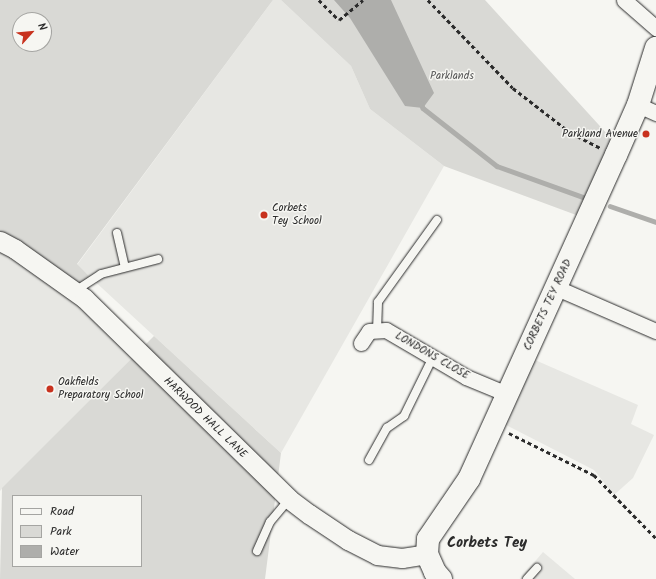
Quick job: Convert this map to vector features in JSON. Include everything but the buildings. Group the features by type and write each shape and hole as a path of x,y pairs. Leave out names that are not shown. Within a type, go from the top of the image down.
{"main road":[{"name":"CORBETS TEY ROAD","path":"427,554 428,539 468,479 557,288 616,155 647,109 656,48"},
{"path":"427,554 435,572 440,578"}],"street":[{"path":"624,0 656,28"},
{"name":"HARWOOD HALL LANE","path":"0,241 15,249 75,292 289,499 348,540 377,555 402,558 427,554"},
{"path":"557,288 656,331"},
{"name":"LONDONS CLOSE","path":"377,331 386,330 433,356 466,377 507,394"},
{"path":"361,343 369,332 377,331"}],"lane":[{"path":"377,331 378,302 437,220"},
{"path":"117,233 126,268"},
{"path":"75,292 101,274 158,259"},
{"path":"370,460 387,428 404,416 433,356"},
{"path":"257,551 270,522 289,499"},
{"path":"527,579 537,568"}],"path":[{"path":"319,0 339,20 363,0"},
{"path":"428,0 513,88 571,134 616,155"},
{"path":"493,425 594,475 656,538"}],"shaded area":[{"name":"Corbets Tey School","path":"273,0 281,0 351,66 370,109 444,166 281,453 77,265"},
{"name":"Oakfields Preparatory School","path":"0,241 138,352 0,491"},
{"path":"535,360 638,405 631,424 654,435 633,478 614,495 594,470 502,423"},
{"path":"543,552 575,579 520,579"}],"green space":[{"path":"0,0 273,0 77,264 91,278 75,292 0,241"},
{"name":"Parklands","path":"281,0 485,0 619,147 587,219 444,166 370,109 351,66"},
{"path":"154,336 281,453 265,579 0,579 2,488"}],"water":[{"path":"334,0 391,0 434,93 423,108 405,106 350,18"}],"waterway":[{"path":"421,103 423,108 497,166 586,198"},
{"path":"610,206 656,222"}],"place":[{"name":"Parkland Avenue","path":"646,134"},
{"name":"Corbets Tey School","path":"264,215"},
{"name":"Oakfields Preparatory School","path":"50,389"}],"district":[{"name":"Corbets Tey","path":"487,544"}]}
